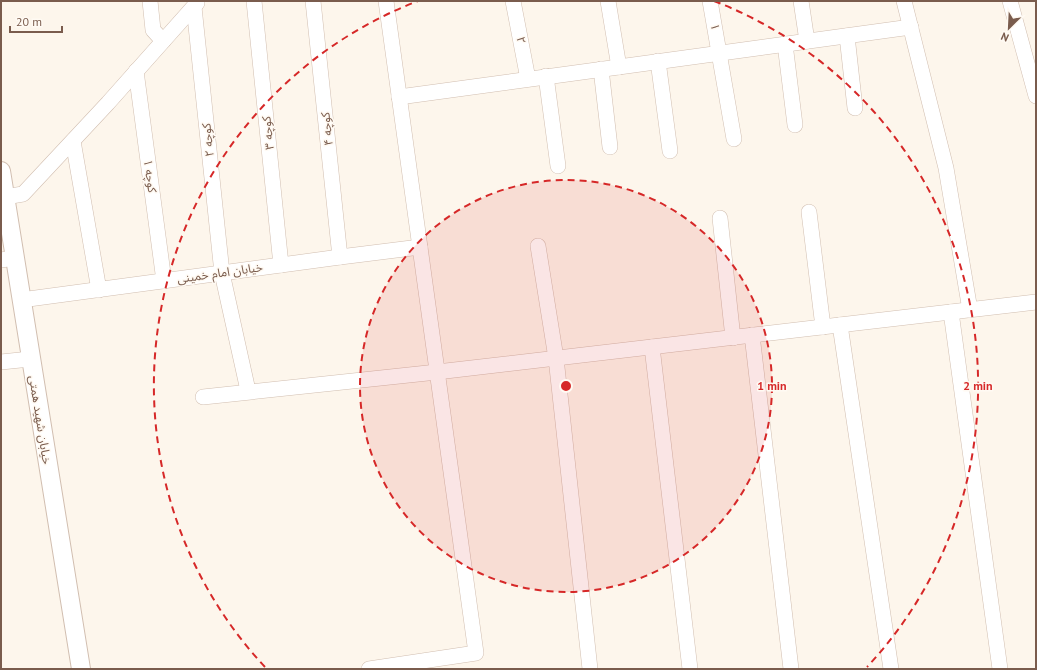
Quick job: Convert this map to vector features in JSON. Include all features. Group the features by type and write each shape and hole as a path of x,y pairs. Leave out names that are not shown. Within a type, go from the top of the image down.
{"street":[{"path":"150,1 153,30 163,41"},
{"name":"کوچه ۳","path":"254,1 281,265"},
{"name":"کوچه ۴","path":"313,1 340,256"},
{"path":"369,669 476,653 386,1"},
{"name":"۲","path":"513,1 528,79"},
{"path":"608,1 619,67"},
{"name":"۱","path":"710,1 734,139"},
{"path":"801,1 807,41"},
{"path":"904,1 946,168 970,310"},
{"path":"1010,1 1036,96"},
{"path":"5,197 23,194 73,141 196,4"},
{"name":"کوچه ۲","path":"196,4 222,273 247,386"},
{"path":"400,97 911,27"},
{"path":"847,36 855,108"},
{"path":"785,44 795,124"},
{"path":"658,61 670,151"},
{"path":"601,69 610,147"},
{"name":"کوچه ۱","path":"136,71 164,281"},
{"path":"546,76 558,166"},
{"path":"73,141 99,290"},
{"name":"خیابان شهید همتی","path":"1,171 5,197 8,259 21,300 81,669"},
{"path":"809,212 823,327"},
{"path":"720,218 733,338"},
{"path":"538,246 556,358 590,669"},
{"name":"خیابان امام خمینی","path":"21,300 340,256 420,247"},
{"path":"203,397 437,372 1036,302"},
{"path":"951,312 1000,669"},
{"path":"840,325 891,669"},
{"path":"752,335 791,669"},
{"path":"652,347 690,669"},
{"path":"1,362 30,359"}]}
